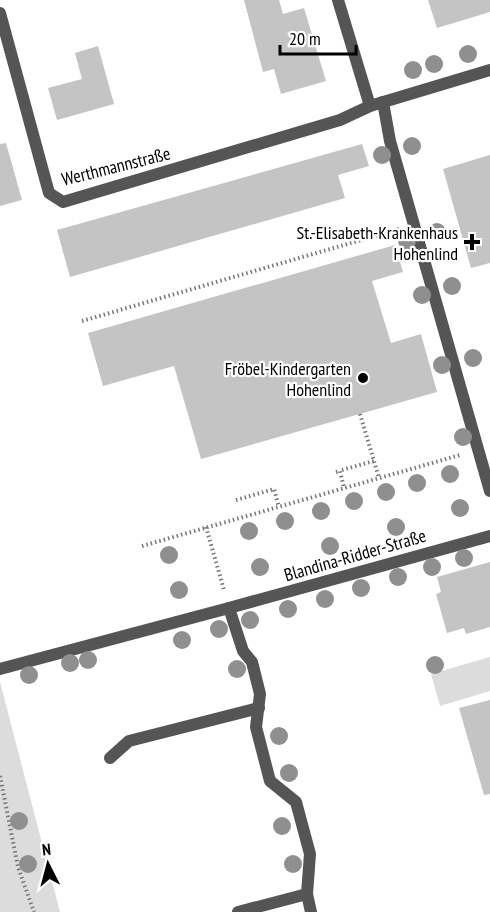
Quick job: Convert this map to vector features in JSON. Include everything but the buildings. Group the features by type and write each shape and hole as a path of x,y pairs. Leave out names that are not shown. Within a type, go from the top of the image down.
{"street":[{"path":"338,0 369,106"},
{"name":"Werthmannstraße","path":"0,13 49,193 63,202 340,120 369,106 490,70"},
{"path":"383,102 390,141 490,491"},
{"name":"Blandina-Ridder-Straße","path":"0,669 490,536"},
{"path":"230,608 243,651 252,662 260,694 255,727 270,781 296,802 310,854 307,894 311,912"},
{"path":"110,758 129,741 259,708"},
{"path":"238,912 307,894"}],"path":[{"path":"82,321 414,225"},
{"path":"360,414 379,478"},
{"path":"142,546 478,450"},
{"path":"342,470 374,461"},
{"path":"336,472 340,471 344,488"},
{"path":"236,500 274,489 279,507"},
{"path":"206,528 230,608"},
{"path":"0,776 18,867 34,912"}],"shaded area":[{"path":"490,657 490,691 440,706 431,674"},
{"path":"0,682 60,912 0,912"}],"place":[{"name":"St.-Elisabeth-Krankenhaus Hohenlind","path":"472,242"},
{"name":"Fröbel-Kindergarten Hohenlind","path":"363,378"}]}
